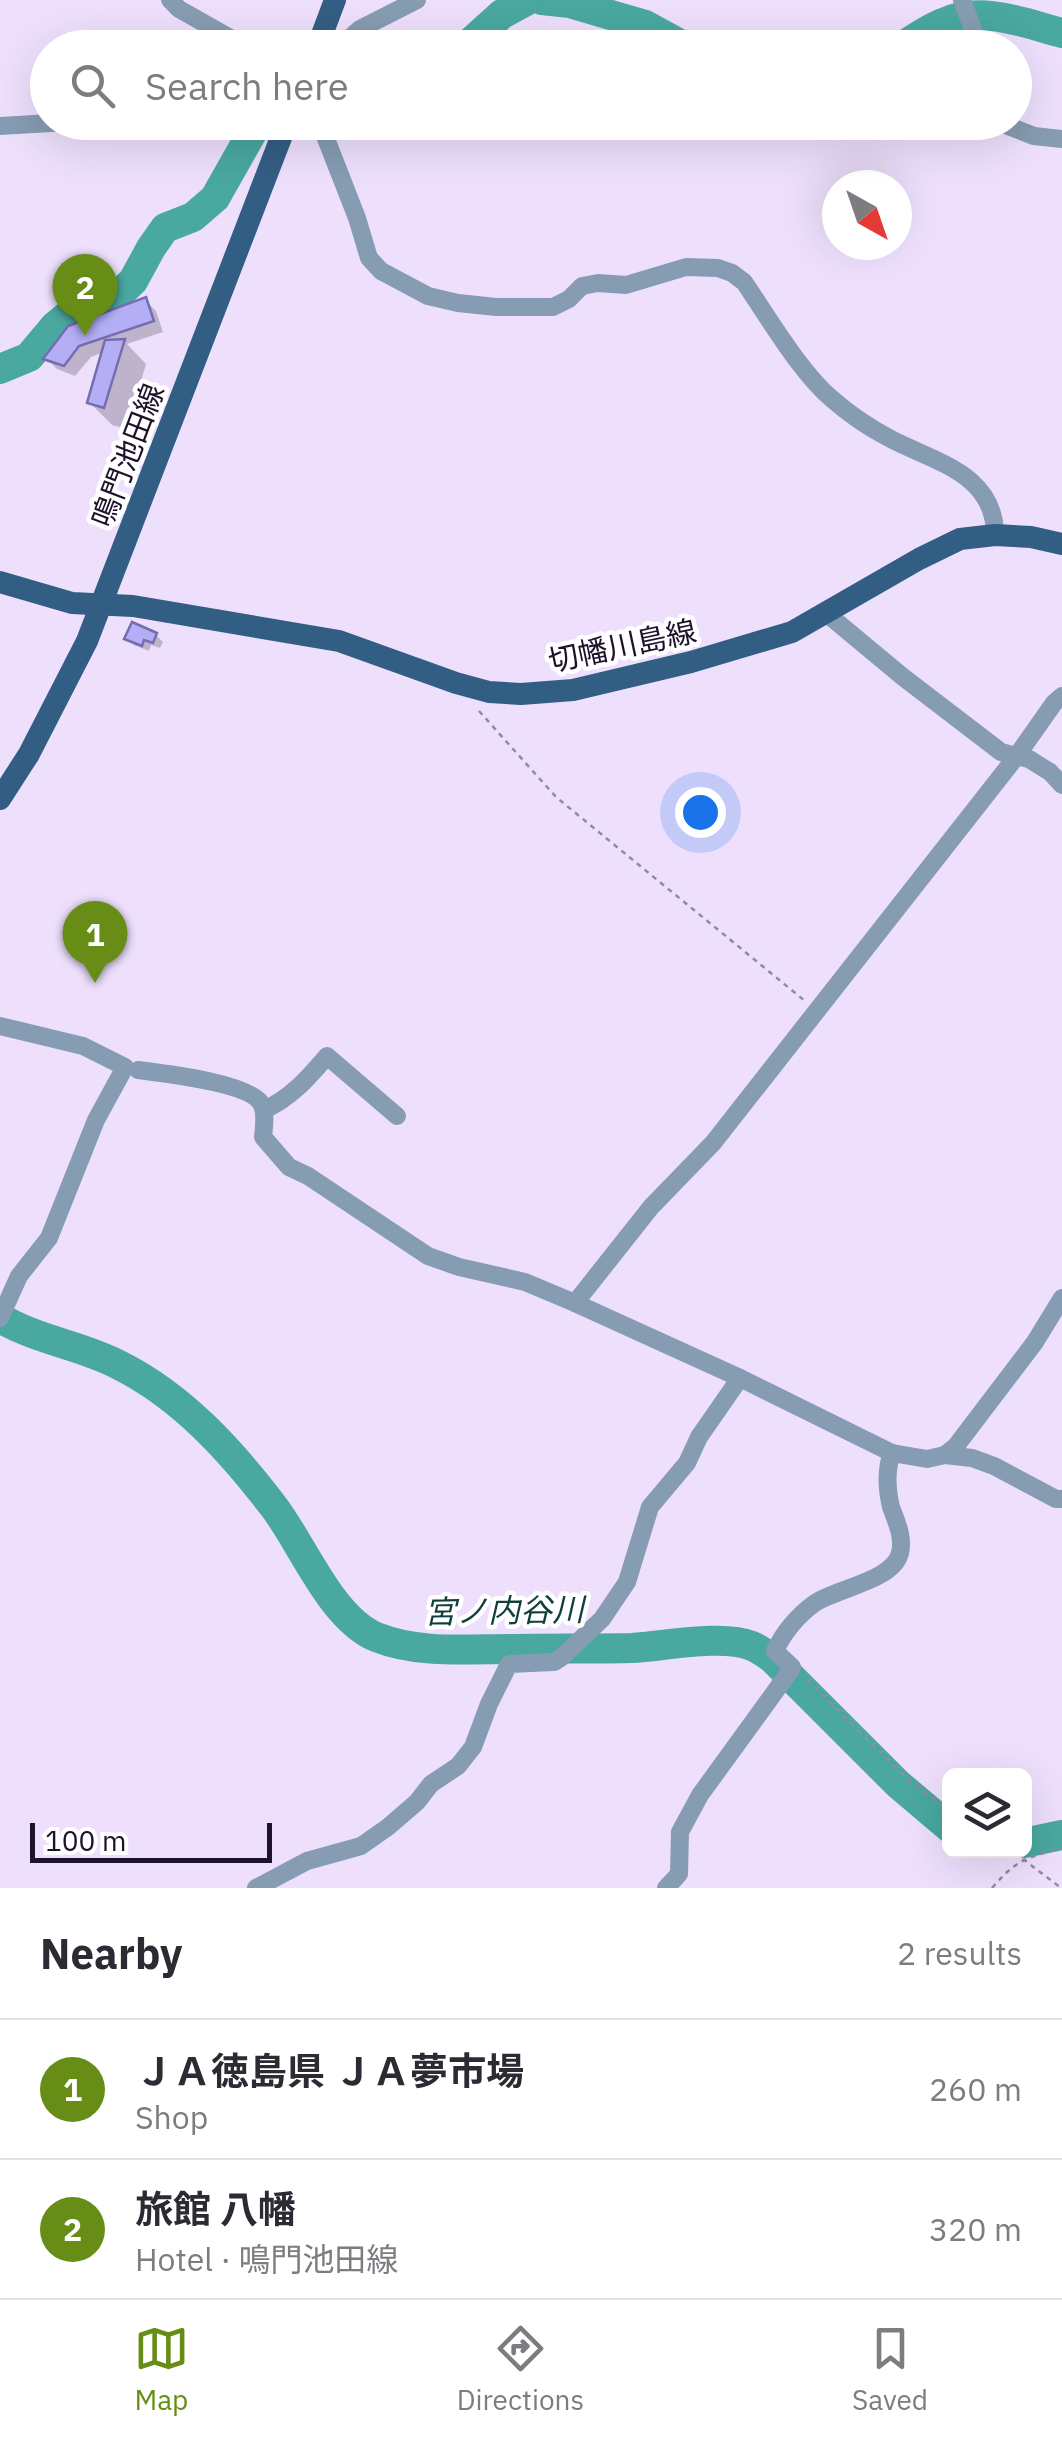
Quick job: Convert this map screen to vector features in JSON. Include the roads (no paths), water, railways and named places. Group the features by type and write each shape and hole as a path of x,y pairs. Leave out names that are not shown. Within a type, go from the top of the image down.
{"main road":[{"path":"324,30 335,0"},
{"name":"鳴門池田線","path":"0,799 29,754 84,648 280,140"},
{"name":"切幡川島線","path":"0,582 72,603 134,606 338,640 456,683 489,692 521,694 573,690 691,662 792,632 919,559 960,540 995,535 1062,544"}],"street":[{"path":"170,0 216,30"},
{"path":"359,30 417,0"},
{"path":"0,126 30,124"},
{"path":"1032,135 1062,139"},
{"path":"327,140 369,258 381,271 428,296 496,308 553,307 582,286 626,285 686,267 718,268 732,273 744,282 812,379 832,400 888,438 967,477 988,500 995,518 995,535"},
{"path":"826,613 1000,752 1029,758 1062,785"},
{"path":"575,1303 650,1207 713,1143 1062,696"},
{"path":"0,1026 83,1046 125,1068 96,1120 49,1238 19,1276 0,1318"},
{"path":"264,1110 300,1088 327,1056 398,1116"},
{"path":"138,1070 186,1076 250,1092 264,1110 263,1137 289,1167 428,1256 526,1282 740,1378 892,1453 927,1460 945,1456 972,1458 1062,1500"},
{"path":"945,1456 1035,1342 1062,1298"},
{"path":"256,1888 308,1861 361,1846 388,1827 418,1802 431,1784 458,1766 472,1747 508,1664 554,1662 602,1620 628,1582 650,1506 688,1463 699,1437 740,1378"},
{"path":"666,1888 679,1874 680,1832 700,1795 788,1674 774,1651 781,1637 811,1606 867,1582 889,1569 900,1556 901,1538 890,1501 888,1464 892,1453"}],"waterway":[{"path":"484,30 502,14 528,0"},
{"path":"542,0 570,3 654,30"},
{"path":"928,30 957,18 987,16 1062,33"},
{"path":"0,369 29,357 55,326 76,309 115,298 133,281 165,228 193,217 215,198 248,140"},
{"name":"宮ノ内谷川","path":"0,1318 119,1365 185,1409 258,1486 345,1614 376,1637 409,1646 443,1649 632,1648 710,1641 752,1646 772,1658 898,1784 942,1821"},
{"name":"宮ノ内谷川","path":"1032,1841 1062,1835"}],"place":[{"name":"旅館 八幡","path":"85,336"},
{"name":"ＪＡ徳島県 ＪＡ夢市場","path":"95,983"}]}
